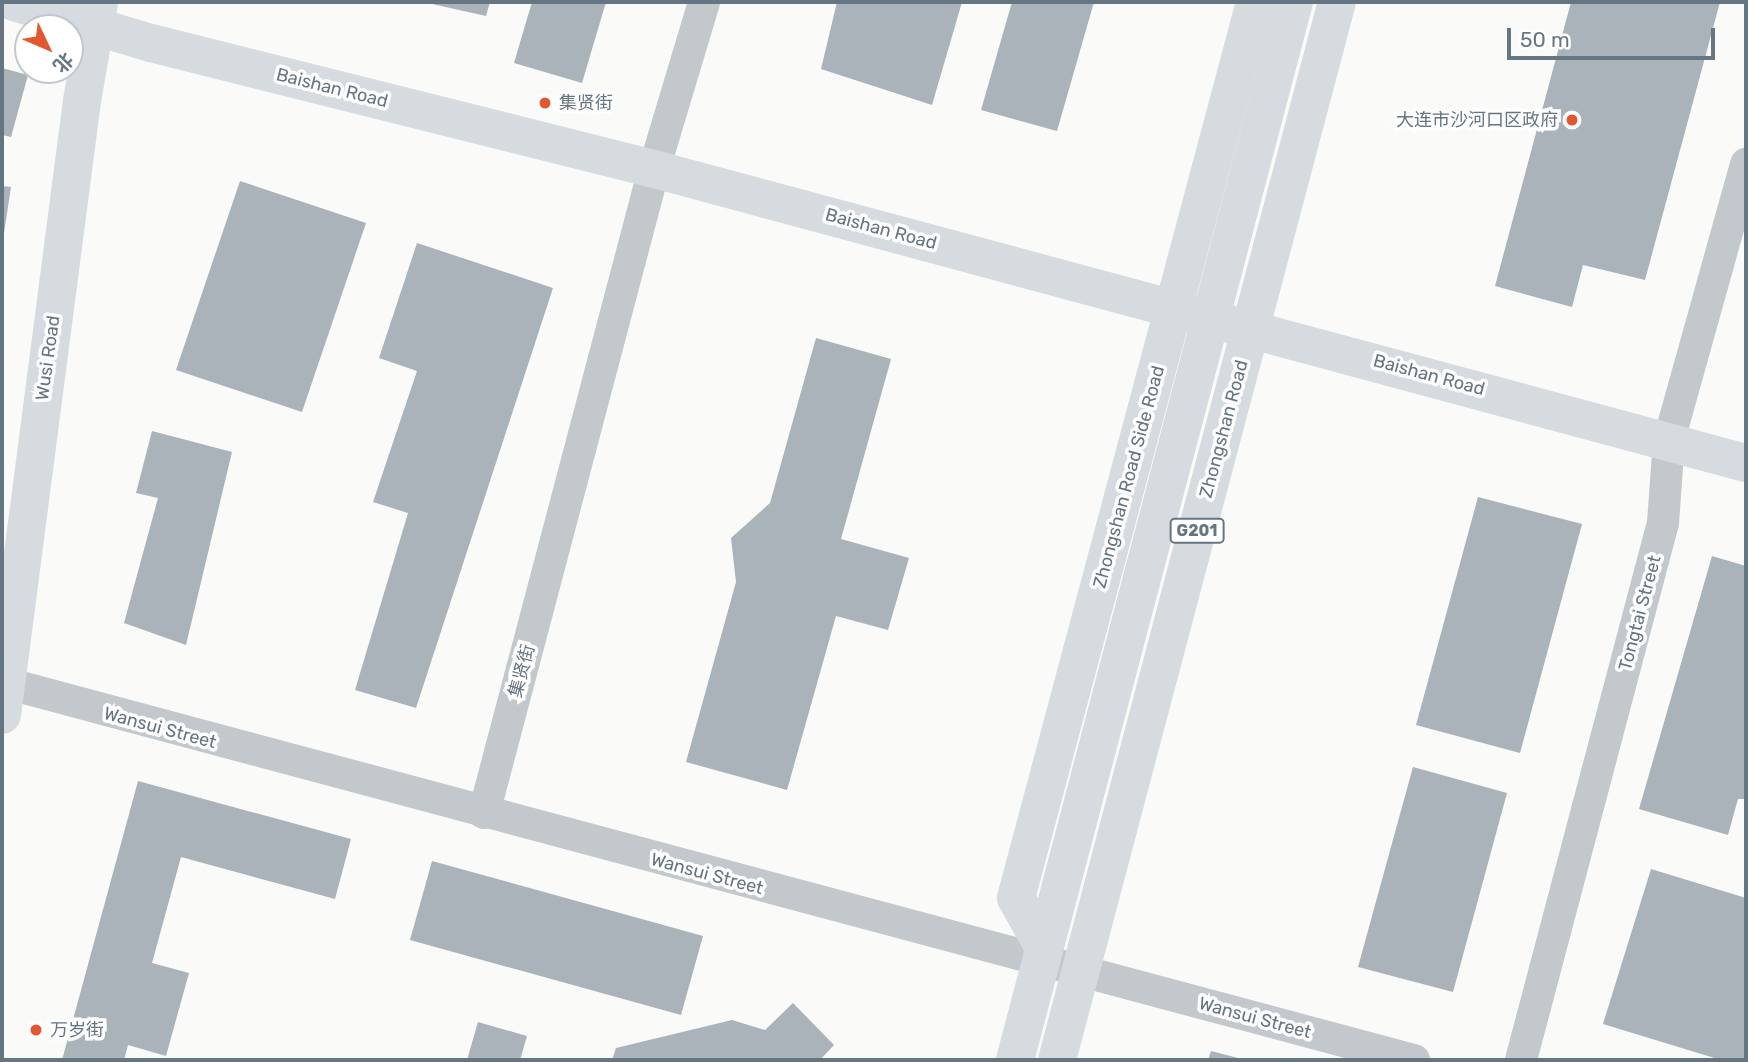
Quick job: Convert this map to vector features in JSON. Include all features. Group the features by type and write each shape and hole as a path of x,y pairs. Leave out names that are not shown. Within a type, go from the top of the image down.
{"main road":[{"name":"Baishan Road","path":"14,2 97,14 654,169 1251,327 1746,463"},
{"name":"Zhongshan Road Side Road","path":"1042,955 1016,898 1255,2"},
{"name":"G201","path":"1015,1060 1294,2"},
{"name":"Zhongshan Road","path":"1057,1060 1337,2"},
{"name":"Wusi Road","path":"3,693 97,14"}],"street":[{"name":"集贤街","path":"484,813 654,169 704,2"},
{"name":"Tongtai Street","path":"1521,1060 1663,523 1669,440 1746,164"},
{"name":"Wansui Street","path":"3,693 594,838 617,850 1042,955 1080,972 1414,1060"}],"building":[{"path":"423,2 490,2 486,16"},
{"path":"532,2 606,2 582,83 514,63"},
{"path":"837,2 962,2 932,105 821,69"},
{"path":"1012,2 1094,2 1057,131 981,110"},
{"path":"1571,2 1720,2 1645,280 1583,265 1572,307 1495,286"},
{"path":"2,68 14,71 14,84 26,84 11,137 2,135"},
{"path":"240,181 366,223 302,412 176,370"},
{"path":"2,186 11,187 3,240 2,240"},
{"path":"417,243 553,288 416,708 355,690 408,513 373,502 417,371 379,358"},
{"path":"816,338 891,359 841,539 909,558 888,630 836,616 787,790 686,762 736,582 731,538 770,503"},
{"path":"152,431 232,452 186,645 124,623 158,498 136,493"},
{"path":"1478,497 1582,524 1520,753 1416,725"},
{"path":"1712,556 1746,566 1746,799 1738,799 1728,835 1639,809"},
{"path":"1413,767 1507,793 1453,992 1358,967"},
{"path":"138,781 351,839 335,899 181,857 152,963 189,973 166,1056 128,1045 124,1060 62,1060"},
{"path":"432,861 703,936 681,1015 410,940"},
{"path":"1651,869 1746,898 1746,1060 1721,1060 1603,1024"},
{"path":"793,1003 834,1045 820,1060 612,1060 616,1048 732,1020 765,1030"},
{"path":"478,1022 527,1036 520,1060 467,1060"},
{"path":"1211,1051 1242,1059 1242,1060 1208,1060"}],"place":[{"name":"集贤街","path":"545,103"},
{"name":"大连市沙河口区政府","path":"1572,120"},
{"name":"万岁街","path":"36,1030"}]}
